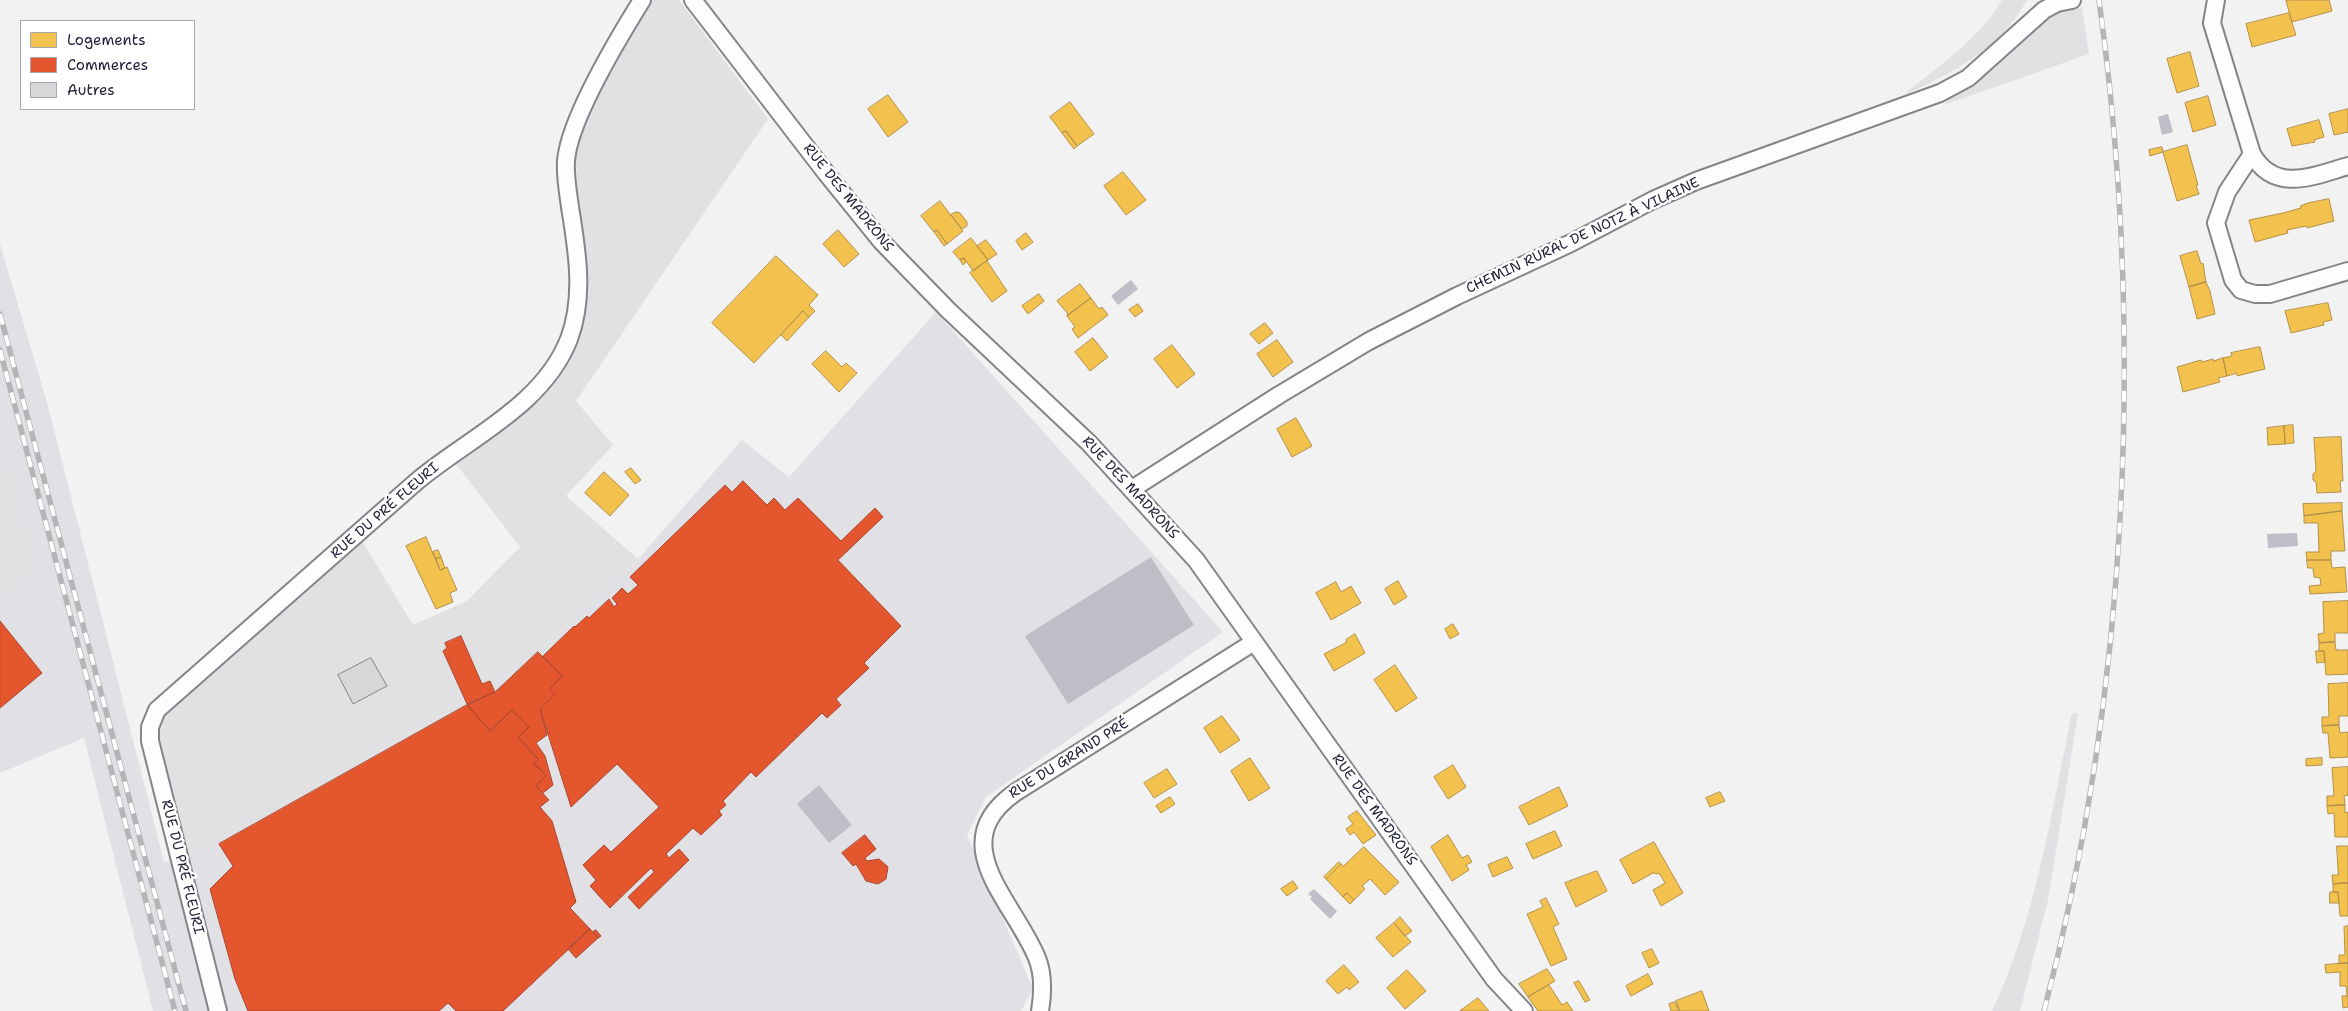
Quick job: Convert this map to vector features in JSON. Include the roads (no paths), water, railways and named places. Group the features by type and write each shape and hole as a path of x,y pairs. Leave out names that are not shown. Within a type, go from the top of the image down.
{"street":[{"name":"RUE DU PRÉ FLEURI","path":"218,1011 150,741 150,727 157,710 417,482 522,402 538,388 558,363 569,337 578,297 576,250 565,162 569,143 595,84 642,0"},
{"name":"RUE DES MADRONS","path":"693,0 826,173 881,241 948,310 1089,443 1196,560 1494,979 1524,1011"},
{"name":"CHEMIN RURAL DE NOTZ À VILAINE","path":"1132,489 1279,395 1398,325 1696,181 1940,93 1968,78 2044,10 2072,0"},
{"path":"2216,0 2212,23 2252,154 2258,164 2268,172 2286,179 2301,180 2348,166"},
{"path":"2252,154 2226,192 2216,223 2232,280 2241,290 2255,294 2270,294 2348,271"},
{"name":"RUE DU GRAND PRÉ","path":"1040,1011 1043,989 1038,960 1028,938 988,873 982,846 988,822 999,803 1254,642"}],"railway":[{"path":"2044,1011 2073,888 2095,763 2111,636 2121,508 2124,380 2122,252 2113,125 2099,0"},
{"path":"0,314 186,1011"},
{"path":"0,350 175,1011"}]}
